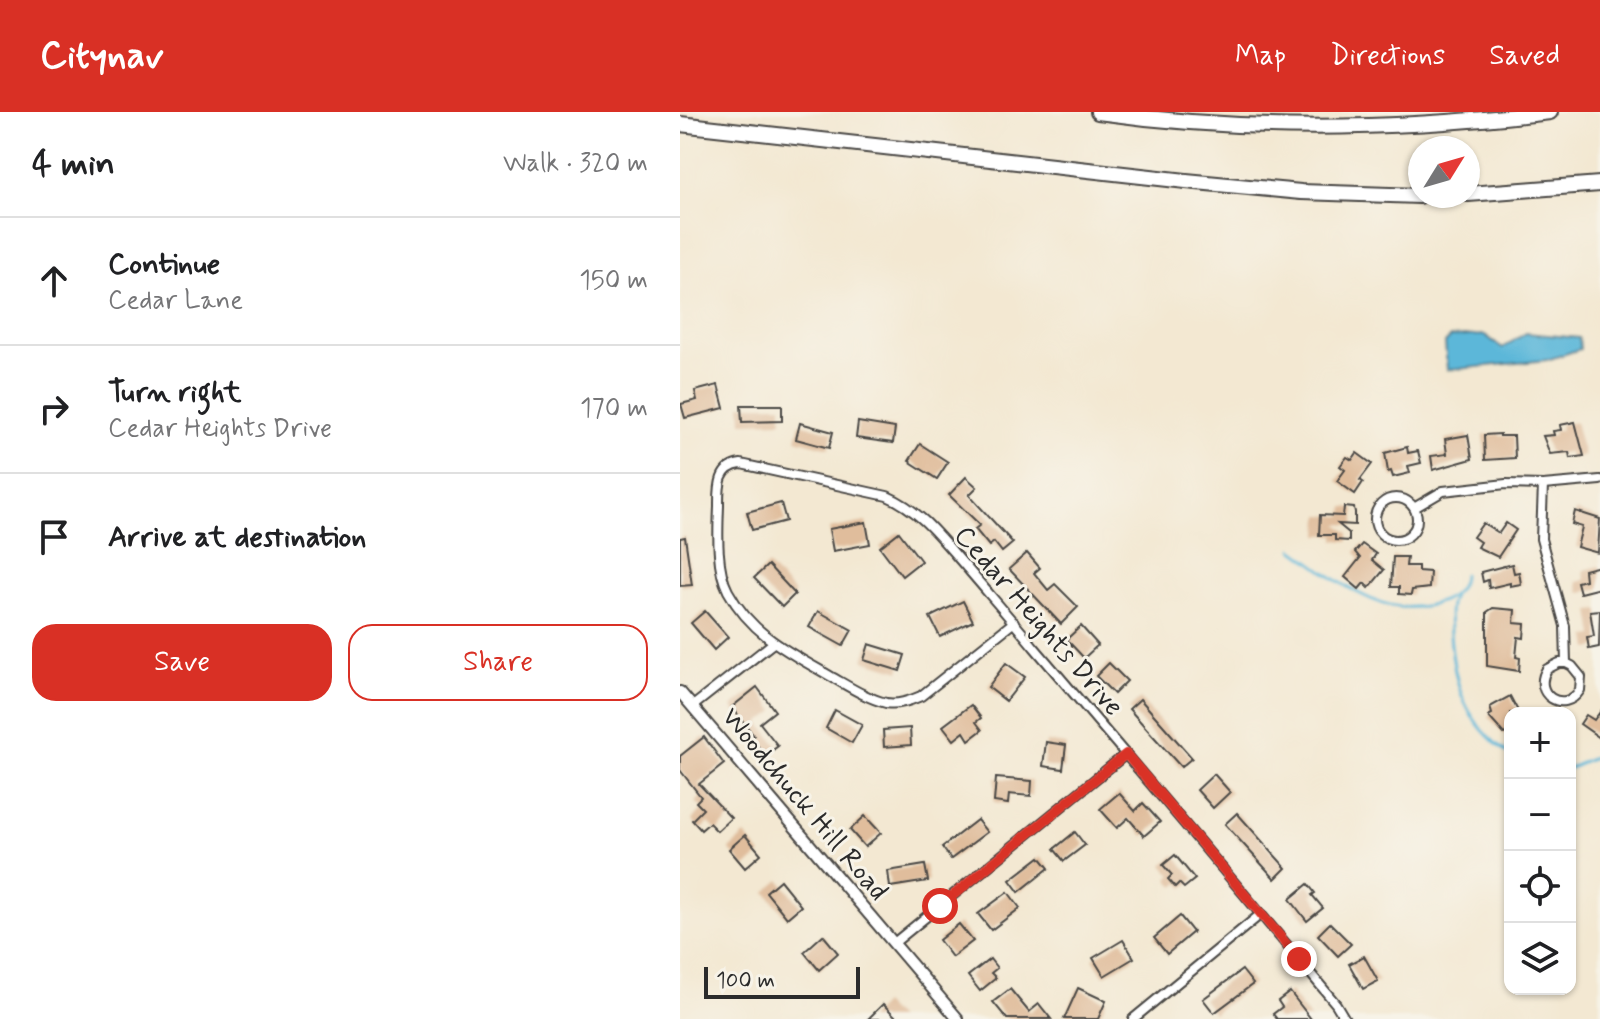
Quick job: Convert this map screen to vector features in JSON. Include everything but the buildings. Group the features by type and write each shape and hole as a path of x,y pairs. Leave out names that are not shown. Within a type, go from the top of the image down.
{"highway":[{"path":"1098,112 1220,123 1378,126 1550,112"},
{"path":"680,124 1186,181 1301,192 1408,196"},
{"path":"1480,193 1600,184"}],"street":[{"name":"Cedar Heights Drive","path":"773,643 742,614 721,574 719,484 730,466 741,464 887,496 906,504 924,519 1014,622 1261,914 1345,1019"},
{"path":"1414,508 1443,491 1506,484 1543,485 1600,480"},
{"path":"1543,485 1541,539 1565,626 1566,663"},
{"path":"1399,498 1414,508 1417,523 1406,538 1388,539 1377,529 1376,512 1385,501 1399,498"},
{"path":"693,706 773,643 865,695 888,703 904,703 934,689 1014,622"},
{"path":"1566,663 1581,677 1580,690 1571,700 1558,702 1546,695 1544,675 1553,665 1566,663"},
{"name":"Woodchuck Hill Road","path":"680,692 958,1019"},
{"path":"894,943 1126,754"},
{"path":"1133,1019 1261,914"}],"water":[{"path":"1526,333 1579,338 1580,349 1547,360 1447,370 1445,343 1451,337 1485,335 1502,348"}],"waterway":[{"path":"1293,549 1344,585 1381,603 1401,607 1421,607 1446,599 1460,587 1463,574"},
{"path":"1453,596 1449,610 1450,634 1459,687 1482,730 1504,750"},
{"path":"1576,765 1600,755"}],"route":[{"path":"940,906 1126,754 1299,959"}]}
